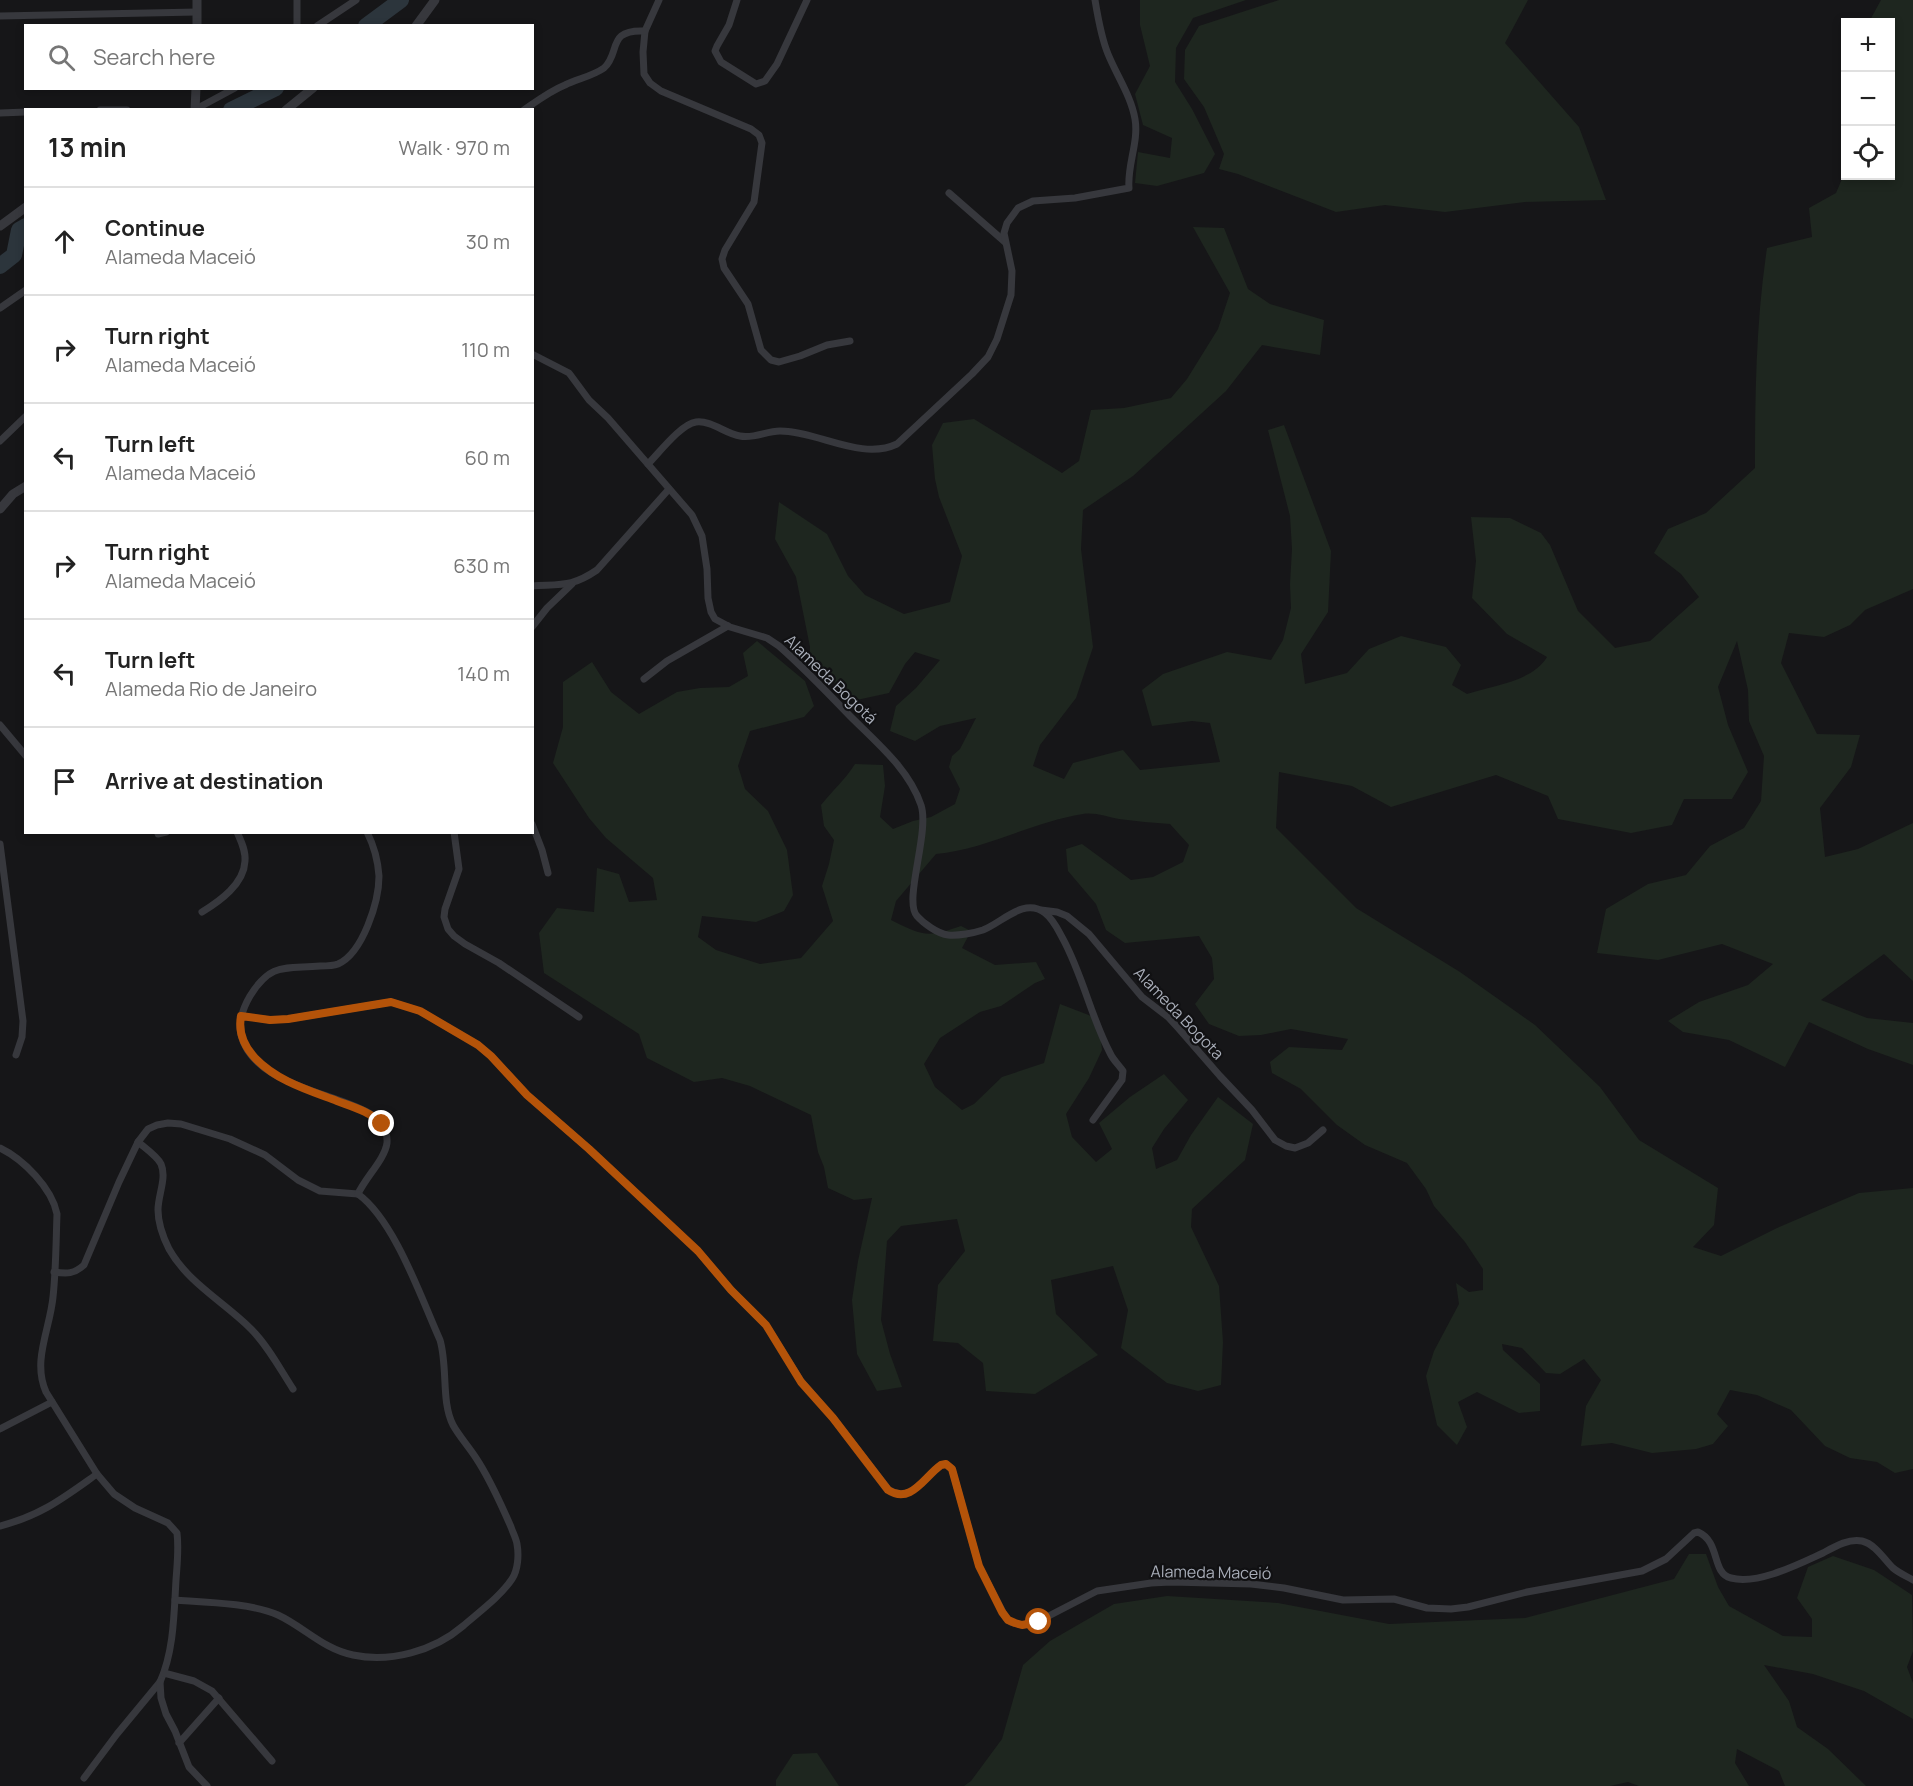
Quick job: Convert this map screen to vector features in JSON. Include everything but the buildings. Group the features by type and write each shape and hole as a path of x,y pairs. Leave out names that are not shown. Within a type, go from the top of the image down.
{"street":[{"path":"197,0 197,24"},
{"path":"297,0 297,24"},
{"path":"320,24 356,0"},
{"path":"417,24 435,0"},
{"path":"659,0 645,31 644,74 650,83 661,91 751,129 759,135 762,143 754,202 722,259 724,268 748,304 761,350 771,360 779,362 827,345 850,341"},
{"path":"737,0 729,25 717,46 717,56 727,66 756,84 765,81 777,64 807,0"},
{"path":"648,464 682,429 697,422 749,438 779,430 870,450 889,448 897,444 972,374 988,357 997,339 1011,295 1012,271 1004,233 1007,223 1018,208 1033,201 1075,198 1129,188 1136,122 1133,107 1107,53 1095,0"},
{"path":"0,16 198,12"},
{"path":"527,108 562,86 597,73 607,65 614,45 624,34 636,30 645,31"},
{"path":"196,90 196,108"},
{"path":"198,108 231,90"},
{"path":"288,108 311,90"},
{"path":"0,113 24,112"},
{"path":"949,193 1005,242"},
{"path":"0,226 24,208"},
{"path":"0,308 24,291"},
{"path":"534,355 569,373 590,400 692,515 698,525 705,550 709,605 715,619 728,626"},
{"path":"0,441 24,418"},
{"path":"0,509 13,494 24,487"},
{"path":"534,624 572,584 590,575 606,561 669,489"},
{"path":"534,586 572,584"},
{"path":"644,678 667,661 728,626"},
{"name":"Alameda Bogotá","path":"728,626 759,634 779,646 888,755 914,789 924,817 913,896 912,907 915,915 933,928 949,935 983,930 1018,910 1038,909"},
{"path":"0,725 24,754"},
{"path":"534,829 548,873"},
{"path":"202,912 226,894 244,870 245,853 238,834"},
{"path":"358,1194 385,1150 387,1143 382,1124 370,1113 302,1088 270,1071 244,1043 240,1028 241,1016 247,1001 265,976 282,968 339,963 361,940 371,915 378,885 376,855 368,834"},
{"path":"454,834 459,869 444,917 448,929 465,944 499,963 579,1017"},
{"path":"0,844 23,1021 22,1037 16,1054"},
{"path":"0,910 9,907"},
{"path":"1038,909 1051,918 1073,957 1110,1054 1123,1071 1122,1080 1093,1120"},
{"name":"Alameda Bogota","path":"1038,909 1067,916 1089,934 1142,997 1168,1017 1179,1029 1252,1110 1275,1140 1295,1148 1308,1143 1323,1130"},
{"name":"Alameda Maceió","path":"241,1016 270,1020 288,1019 391,1002 420,1011 486,1051 527,1095 680,1233 766,1325 801,1382 833,1418 888,1490 899,1495 909,1494 941,1465 946,1464 952,1469 979,1566 1002,1612 1011,1622 1022,1625 1039,1622 1105,1589 1171,1582 1251,1584 1343,1600 1394,1599 1427,1608 1468,1607 1527,1592 1642,1572 1666,1559 1694,1533 1698,1532 1706,1536 1713,1546 1722,1572 1732,1578 1747,1579 1769,1574 1795,1566 1837,1546 1856,1541 1869,1544 1894,1569 1913,1580"},
{"path":"54,1272 68,1274 84,1265 138,1142 148,1129 157,1125 181,1124 243,1144 265,1155 298,1180 320,1191 358,1194 367,1201 387,1227 440,1340 451,1419 484,1470 517,1542 518,1554 514,1575 494,1598 445,1639 401,1655 380,1659 339,1653 274,1613 212,1602 175,1600"},
{"path":"138,1142 160,1161 162,1166 164,1173 159,1203 160,1222 168,1247 176,1261 195,1281 252,1329 264,1343 293,1389"},
{"path":"0,1148 8,1152 44,1184 55,1203 57,1214 52,1303 42,1349 41,1381 97,1474 114,1494 172,1526 177,1533 175,1600 164,1673 160,1682 84,1779"},
{"path":"0,1429 52,1402"},
{"path":"0,1526 50,1508 97,1474"},
{"path":"164,1673 194,1681 212,1691 272,1761"},
{"path":"160,1682 160,1698 189,1767 207,1786"},
{"path":"180,1743 219,1698"}],"shaded area":[{"path":"1140,0 1246,0 1193,18 1176,48 1175,82 1215,154 1204,173 1157,186 1135,183 1138,152 1170,158 1172,138 1143,125 1135,94 1150,66 1140,25"},
{"path":"1279,0 1528,0 1505,43 1579,127 1606,200 1525,202 1445,212 1385,205 1336,212 1238,174 1219,169 1224,154 1204,107 1184,79 1185,50 1199,26"},
{"path":"1881,0 1913,0 1913,589 1865,610 1850,625 1824,637 1789,633 1781,663 1817,734 1860,735 1851,767 1820,808 1825,857 1858,849 1913,823 1913,981 1884,954 1821,1000 1867,1018 1913,1023 1913,1065 1868,1049 1809,1022 1785,1067 1729,1040 1683,1032 1668,1021 1699,1002 1748,985 1773,964 1722,944 1658,960 1597,953 1606,909 1648,884 1686,875 1710,846 1744,828 1761,801 1764,756 1749,721 1748,690 1737,641 1718,687 1728,725 1748,772 1732,799 1684,799 1672,825 1631,833 1558,819 1548,796 1496,775 1391,807 1352,786 1279,772 1276,828 1356,908 1460,972 1535,1025 1600,1087 1639,1140 1718,1188 1714,1225 1693,1247 1721,1256 1777,1228 1859,1193 1913,1188 1913,1469 1895,1473 1877,1462 1850,1458 1825,1446 1791,1410 1757,1395 1730,1390 1717,1414 1728,1426 1713,1444 1696,1449 1652,1453 1612,1443 1581,1446 1586,1406 1601,1380 1584,1359 1560,1374 1546,1373 1522,1348 1502,1344 1503,1350 1540,1384 1540,1411 1519,1413 1477,1392 1458,1402 1467,1427 1457,1445 1437,1425 1426,1376 1434,1351 1459,1304 1456,1283 1469,1292 1483,1290 1483,1269 1465,1242 1434,1206 1426,1189 1407,1163 1365,1145 1337,1125 1301,1089 1272,1073 1270,1062 1289,1047 1342,1050 1348,1039 1291,1029 1261,1035 1239,1036 1209,1024 1195,1004 1214,979 1212,958 1199,936 1125,943 1106,930 1096,904 1068,871 1066,849 1082,844 1131,880 1153,877 1183,862 1189,845 1170,824 1092,814 1064,818 973,847 936,854 896,901 891,920 925,934 961,926 971,931 962,948 995,965 1036,962 1045,979 1035,983 1001,1006 980,1012 940,1038 924,1064 935,1087 962,1110 974,1104 1002,1077 1044,1063 1060,1004 1099,1019 1102,1050 1089,1078 1066,1114 1072,1137 1096,1162 1112,1149 1099,1123 1130,1097 1164,1074 1188,1100 1152,1148 1156,1169 1177,1160 1191,1135 1218,1097 1253,1124 1245,1160 1192,1209 1191,1227 1219,1286 1223,1342 1221,1385 1198,1391 1167,1383 1121,1348 1128,1310 1113,1266 1051,1280 1056,1314 1098,1355 1035,1394 986,1391 983,1363 958,1343 933,1341 938,1285 965,1251 957,1219 901,1226 887,1241 881,1320 902,1387 877,1391 857,1354 852,1300 872,1198 854,1200 828,1188 811,1115 750,1086 722,1078 694,1082 647,1058 639,1034 544,973 539,933 557,908 594,912 597,868 619,874 629,902 657,900 653,878 606,838 589,818 553,763 563,727 563,682 592,662 611,692 639,714 677,692 729,687 748,676 743,653 757,641 805,681 814,706 804,717 750,731 738,766 745,789 768,811 787,850 793,895 784,911 756,922 702,916 698,937 716,950 760,964 801,958 833,921 822,886 834,840 824,826 821,805 855,764 883,765 885,786 880,817 893,829 931,817 955,804 960,789 949,767 952,756 960,749 976,718 940,726 915,741 890,731 896,706 916,688 940,660 915,652 905,664 889,693 852,701 810,658 810,647 796,577 775,539 779,502 827,534 848,576 865,595 904,614 950,602 962,556 939,497 935,479 932,445 943,423 974,419 1062,473 1079,461 1091,410 1124,408 1171,398 1187,379 1218,329 1230,293 1193,227 1224,228 1248,289 1270,304 1324,320 1320,355 1262,345 1226,391 1133,476 1083,510 1081,549 1093,647 1076,698 1040,745 1033,766 1064,779 1073,763 1123,750 1140,770 1220,762 1210,723 1192,721 1152,726 1142,690 1163,674 1227,652 1271,660 1283,640 1291,608 1290,516 1268,430 1284,425 1331,551 1328,612 1301,654 1305,684 1347,673 1369,649 1401,636 1446,647 1461,665 1452,685 1467,694 1511,682 1532,672 1540,665 1547,657 1507,634 1472,598 1476,561 1471,517 1510,518 1541,533 1550,545 1578,611 1615,648 1650,641 1699,597 1681,574 1654,553 1668,529 1706,513 1755,468 1758,330 1767,248 1812,237 1809,208 1836,193 1842,180 1895,180 1895,18 1871,18"},
{"path":"1689,1554 1706,1554 1718,1587 1729,1606 1783,1636 1812,1637 1812,1619 1797,1598 1808,1567 1833,1556 1874,1570 1912,1595 1913,1651 1907,1667 1913,1683 1913,1719 1864,1691 1813,1674 1764,1665 1789,1701 1797,1727 1828,1749 1866,1786 1785,1786 1779,1771 1737,1749 1735,1763 1749,1786 1639,1786 1628,1782 1610,1786 964,1786 971,1781 1002,1739 1023,1665 1050,1641 1114,1604 1167,1596 1278,1603 1389,1624 1525,1618 1674,1579"},
{"path":"817,1753 839,1786 776,1786 776,1780 793,1754"}],"waterway":[{"path":"369,24 401,0"},
{"path":"235,108 272,90"},
{"path":"0,266 14,255 19,230 24,227"}],"route":[{"path":"382,1124 370,1113 302,1088 270,1071 259,1062 244,1043 240,1028 241,1016 270,1020 288,1019 391,1002 420,1011 478,1045 544,1111 589,1149 698,1251 731,1290 766,1325 801,1382 833,1418 888,1490 899,1495 909,1494 941,1465 946,1464 952,1469 979,1566 1002,1612 1011,1622 1022,1625 1039,1622"}]}
